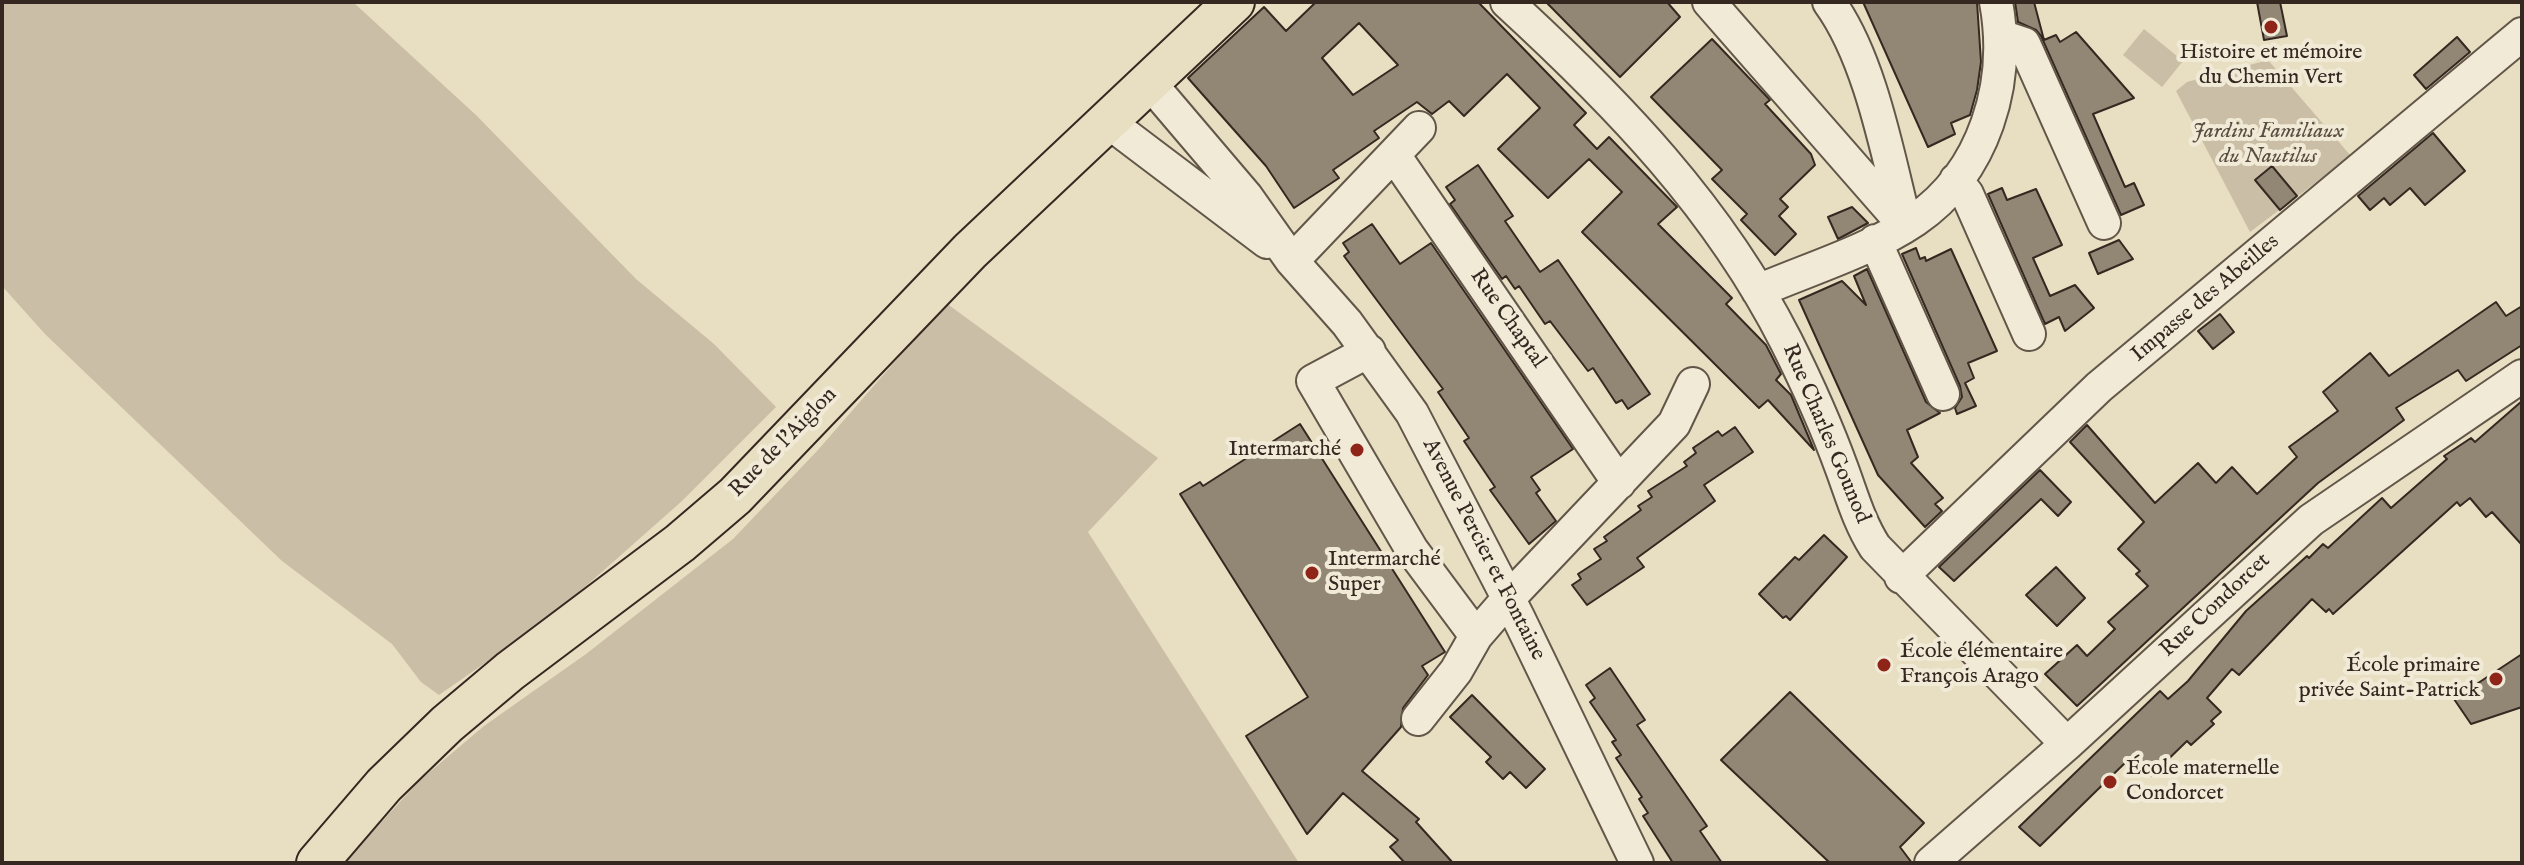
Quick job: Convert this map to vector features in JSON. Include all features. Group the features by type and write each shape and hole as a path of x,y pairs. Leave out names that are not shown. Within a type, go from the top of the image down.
{"main road":[{"name":"Rue de l'Aiglon","path":"317,863 384,785 447,724 735,496 930,291 1234,2"}],"street":[{"name":"Rue Charles Gounod","path":"1507,2 1607,96 1681,178 1758,291 1824,423 1862,525 1901,577 2067,744"},
{"path":"1709,2 1905,226"},
{"path":"1829,2 1843,24 1872,98 1905,226"},
{"path":"1758,291 1905,226 1929,209 1956,180 1975,151 1993,111 1999,75 2000,36 1996,2"},
{"name":"Impasse des Abeilles","path":"1901,577 2099,387 2522,34"},
{"path":"2000,36 2024,44 2104,223"},
{"name":"Avenue Percier et Fontaine","path":"1149,82 1246,196 1292,261 1369,351 1424,434 1637,863"},
{"name":"Avenue Percier et Fontaine","path":"1107,121 1292,261"},
{"path":"1292,261 1419,128"},
{"name":"Rue Chaptal","path":"1394,155 1619,483"},
{"path":"1956,180 1967,194 2029,334"},
{"path":"1875,241 1943,394"},
{"path":"1369,351 1313,381 1412,550 1476,636"},
{"name":"Rue Condorcet","path":"1931,863 2067,744 2311,520 2522,376"},
{"path":"1418,719 1456,671 1476,636 1508,599 1674,424 1693,384"}],"green space":[{"path":"2,2 353,2 477,116 636,279 714,344 776,407 682,501 551,617 439,695 421,682 392,644 282,561 45,334 2,286"},
{"path":"2144,29 2183,61 2162,87 2123,55"},
{"name":"Jardins Familiaux du Nautilus","path":"2268,60 2351,156 2250,232 2176,91 2187,82"},
{"path":"946,303 1158,458 1088,532 1299,863 344,863 419,781 484,726 586,654 733,539 817,451"}],"building":[{"path":"1316,2 1478,2 1586,113 1574,125 1597,149 1609,137 1677,207 1658,224 1732,298 1726,304 1766,345 1781,374 1776,380 1791,395 1814,450 1768,400 1759,408 1582,232 1622,192 1589,159 1548,198 1498,149 1540,108 1507,74 1464,116 1449,101 1432,114 1417,102 1374,131 1379,138 1333,170 1339,178 1294,208 1266,166 1188,78 1264,7 1286,31","holes":["1359,23 1398,65 1353,95 1322,58"]},
{"path":"1546,2 1667,2 1680,17 1620,77"},
{"path":"1863,2 1977,2 1981,62 1977,90 1970,115 1951,123 1955,134 1928,147"},
{"path":"2015,2 2034,2 2044,40 2056,35 2060,42 2076,32 2134,98 2093,114 2125,187 2134,183 2144,205 2121,215 2041,36 2036,30 2018,22"},
{"path":"2257,2 2280,2 2287,36 2264,40"},
{"path":"2457,37 2470,52 2426,89 2414,75"},
{"path":"1712,39 1770,100 1765,104 1811,154 1815,165 1780,199 1788,207 1779,216 1796,234 1775,255 1741,220 1747,214 1712,179 1722,170 1651,97"},
{"path":"2433,133 2465,171 2425,205 2410,188 2390,205 2384,198 2370,210 2358,196"},
{"path":"1478,165 1513,216 1505,221 1540,272 1558,260 1650,394 1628,409 1622,400 1616,403 1593,368 1588,371 1550,321 1545,324 1519,286 1515,289 1506,276 1502,279 1450,204 1455,200 1446,187"},
{"path":"2272,166 2297,196 2280,210 2255,180"},
{"path":"2002,188 2007,200 2036,189 2062,245 2033,258 2050,296 2075,285 2094,308 2065,331 2059,317 2045,324 1988,194"},
{"path":"1852,207 1868,223 1838,239 1828,217"},
{"path":"1372,224 1400,264 1431,243 1573,449 1531,477 1540,490 1536,493 1556,521 1529,544 1490,490 1495,487 1464,441 1469,438 1438,392 1443,389 1344,256 1349,252 1343,243"},
{"path":"2119,240 2133,259 2098,274 2089,253"},
{"path":"1916,248 1920,259 1925,257 1926,261 1951,249 1997,351 1968,363 1974,378 1965,383 1976,406 1957,414 1955,408 1962,397 1960,386 1902,254"},
{"path":"1867,269 1926,402 1940,413 1907,430 1918,457 1911,463 1943,498 1935,504 1942,511 1925,527 1878,475 1799,300 1842,281 1866,305 1854,276"},
{"path":"2496,302 2506,316 2522,306 2522,345 2466,381 2458,370 2396,408 2404,420 2318,483 2077,706 2045,674 2077,645 2087,656 2115,629 2108,622 2148,586 2136,574 2140,571 2118,549 2144,522 2070,442 2087,425 2155,503 2198,463 2216,483 2232,467 2257,494 2297,457 2289,447 2338,411 2323,392 2370,353 2389,376"},
{"path":"2220,314 2234,332 2213,349 2198,331"},
{"path":"2522,401 2522,545 2492,512 2486,517 2470,498 2460,506 2457,502 2333,614 2329,609 2326,612 2312,599 2239,675 2232,669 2207,698 2221,712 2211,721 2214,724 2191,745 2187,741 2151,776 2130,758 2040,846 2019,827 2160,691 2168,699 2188,681 2246,611 2307,556 2309,558 2323,544 2328,548 2382,498 2391,508 2447,459 2444,456 2471,438 2475,442"},
{"name":"Intermarché Super","path":"1300,424 1445,652 1422,666 1428,675 1403,708 1401,727 1362,771 1419,819 1416,822 1453,863 1405,863 1390,847 1398,840 1343,793 1307,834 1246,736 1308,697 1180,494 1200,482 1203,486"},
{"path":"1735,427 1753,452 1704,485 1715,501 1637,558 1644,567 1587,605 1572,585 1581,579 1578,574 1601,559 1594,549 1607,541 1604,537 1641,510 1638,506 1652,497 1648,491 1687,466 1684,462 1696,453 1693,448 1718,431 1722,436"},
{"path":"2040,470 2071,502 2058,516 2041,499 1954,581 1939,567"},
{"path":"1824,535 1847,557 1790,620 1786,616 1783,618 1759,594 1795,557 1799,560"},
{"path":"2056,567 2085,598 2057,626 2026,595"},
{"path":"2522,654 2522,707 2471,724 2454,699"},
{"path":"1610,668 1645,720 1637,725 1707,826 1700,831 1722,863 1673,863 1643,816 1648,813 1639,799 1642,797 1616,758 1621,755 1612,742 1616,740 1590,702 1595,698 1586,685"},
{"path":"1790,692 1924,823 1900,847 1912,863 1830,863 1721,760"},
{"path":"1472,695 1545,769 1526,788 1510,772 1503,779 1486,762 1491,757 1450,717"}],"place":[{"name":"Histoire et mémoire du Chemin Vert","path":"2271,27"},
{"name":"Intermarché","path":"1357,450"},
{"name":"Intermarché Super","path":"1312,573"},
{"name":"École élémentaire François Arago","path":"1884,665"},
{"name":"École primaire privée Saint-Patrick","path":"2496,679"},
{"name":"École maternelle Condorcet","path":"2110,782"}]}
